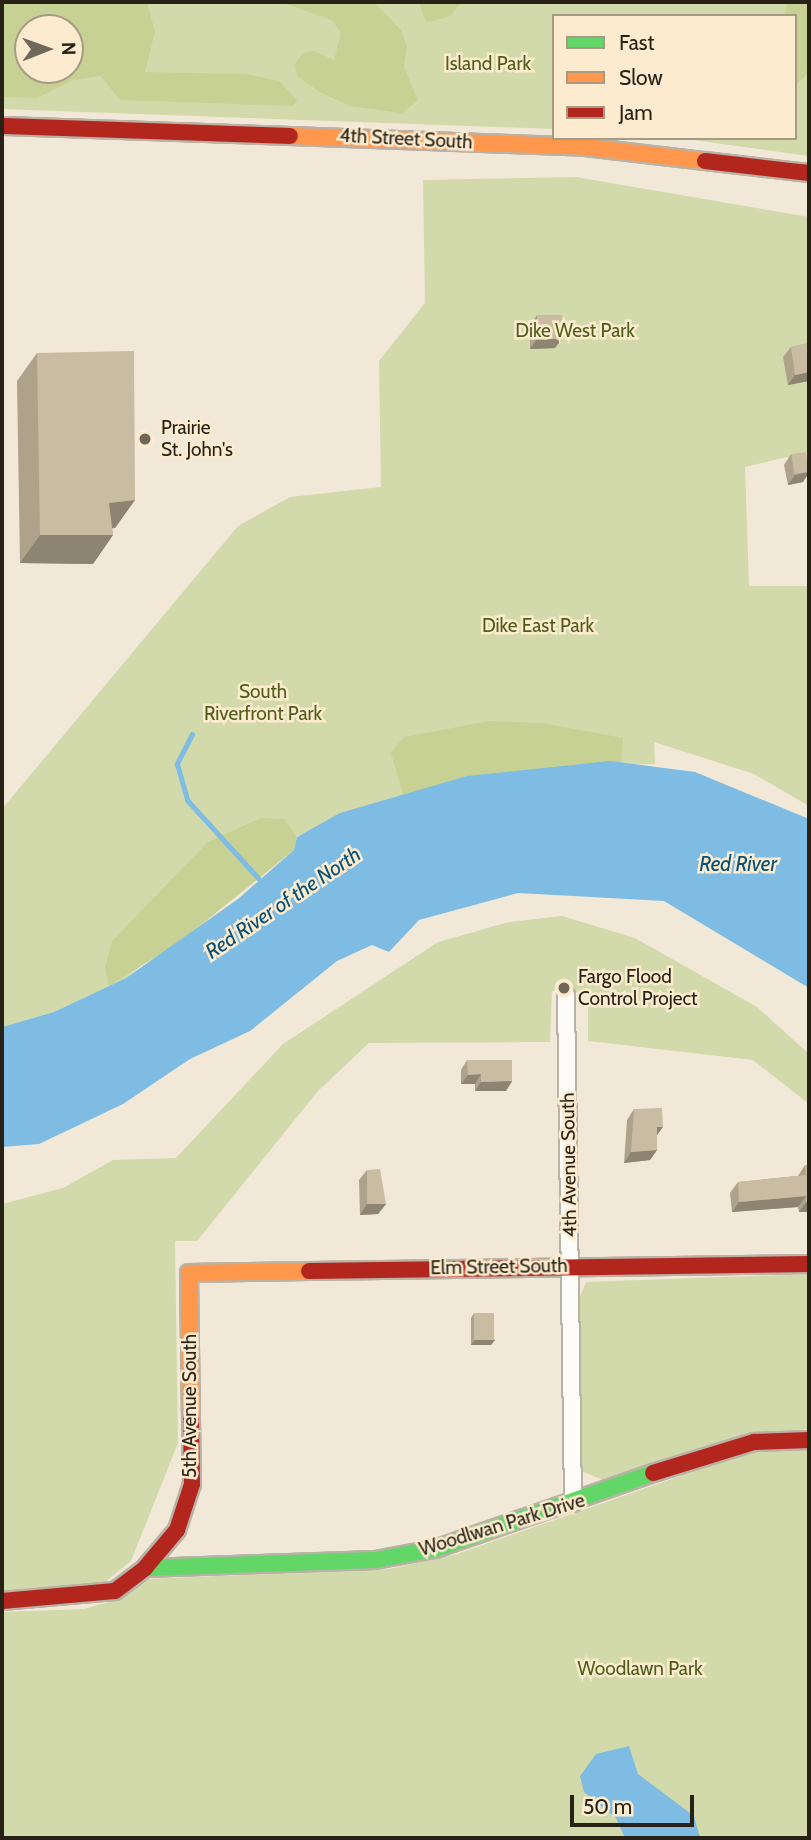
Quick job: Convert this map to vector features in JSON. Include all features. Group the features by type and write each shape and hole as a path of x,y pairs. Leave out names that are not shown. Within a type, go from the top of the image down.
{"street":[{"name":"4th Street South","path":"2,126 586,147 809,173"},
{"name":"4th Avenue South","path":"566,995 573,1503"},
{"name":"Elm Street South","path":"189,1273 570,1265 809,1264"},
{"name":"5th Avenue South","path":"2,1601 74,1599 115,1591 145,1569 177,1530 192,1484 189,1273"},
{"name":"Woodlwan Park Drive","path":"145,1569 375,1559 435,1549 754,1442 809,1440"}],"green space":[{"name":"Island Park","path":"2,2 809,2 809,156 693,140 797,140 797,14 552,14 552,129 2,109"},
{"path":"2,2 147,2 155,32 145,72 247,74 279,81 297,100 293,106 120,100 101,76 84,78 84,14 14,14 14,84 65,84 37,98 2,97"},
{"path":"280,2 374,2 401,30 407,46 404,67 418,100 402,113 349,106 320,92 297,76 295,64 303,53 314,51 334,60 341,33 332,20"},
{"path":"419,2 462,2 450,16 426,23"},
{"path":"788,2 809,2 809,72 797,84 797,14 785,14"},
{"path":"576,177 809,217 809,452 745,467 749,586 809,586 809,806 754,774 654,742 655,764 541,766 380,802 297,836 126,978 54,1012 2,1027 2,809 238,526 290,497 381,487 379,361 425,303 423,180"},
{"path":"490,721 542,723 623,738 621,762 467,776 404,797 391,753 404,737"},
{"path":"261,818 284,819 297,837 294,850 181,941 109,986 105,968 112,941 208,842"},
{"path":"562,916 635,938 757,1007 809,1054 809,1104 753,1060 588,1041 588,992 552,991 550,1042 369,1043 318,1091 197,1241 175,1241 178,1443 131,1561 100,1586 2,1591 2,1204 63,1188 113,1160 176,1158 283,1044 438,942 509,922"},
{"path":"809,1274 809,1429 760,1433 603,1480 581,1471 576,1307 586,1282"},
{"name":"Woodlawn Park","path":"809,1449 809,1838 2,1838 2,1612 84,1609 116,1600 144,1579 389,1569 457,1554 752,1451"}],"water":[{"name":"Red River","path":"610,761 695,772 809,819 809,988 664,901 518,893 419,920 389,952 372,945 337,961 250,1031 190,1059 123,1104 39,1144 2,1147 2,1027 54,1012 126,978 238,899 294,850 297,837 340,813 467,776"},
{"path":"629,1746 638,1774 694,1816 700,1838 625,1838 616,1818 584,1792 580,1776 596,1754"}],"building":[{"path":"537,315 562,315 562,339 537,339"},
{"path":"809,343 809,372 795,375 791,347"},
{"path":"134,351 135,500 109,503 113,535 40,535 37,353"},
{"path":"806,452 809,472 794,474 791,454"},
{"path":"467,1060 512,1060 512,1081 481,1082 481,1074 468,1075"},
{"path":"662,1108 663,1127 657,1127 657,1150 631,1152 634,1109"},
{"path":"805,1165 809,1165 809,1202 806,1202 806,1196 739,1202 738,1182 806,1175"},
{"path":"380,1169 386,1204 367,1204 367,1170"},
{"path":"474,1313 494,1313 494,1340 474,1340"}],"waterway":[{"path":"192,734 177,764 187,800 259,879"}],"traffic: fast":[{"path":"145,1568 375,1560 435,1549 653,1473"}],"traffic: slow":[{"path":"290,136 585,147 705,161"},
{"path":"191,1418 189,1273 309,1271"}],"traffic: jam":[{"path":"2,126 290,136"},
{"path":"705,161 809,173"},
{"path":"309,1271 809,1264"},
{"path":"2,1601 115,1591 145,1568 177,1530 192,1484 191,1418"},
{"path":"653,1473 754,1442 809,1440"}],"place":[{"name":"Prairie St. John's","path":"145,439"},
{"name":"Fargo Flood Control Project","path":"564,988"}],"park label":[{"name":"Dike West Park","path":"575,331"},
{"name":"Dike East Park","path":"538,626"},
{"name":"South Riverfront Park","path":"263,703"}],"water label":[{"name":"Red River of the North","path":"283,903"}]}
